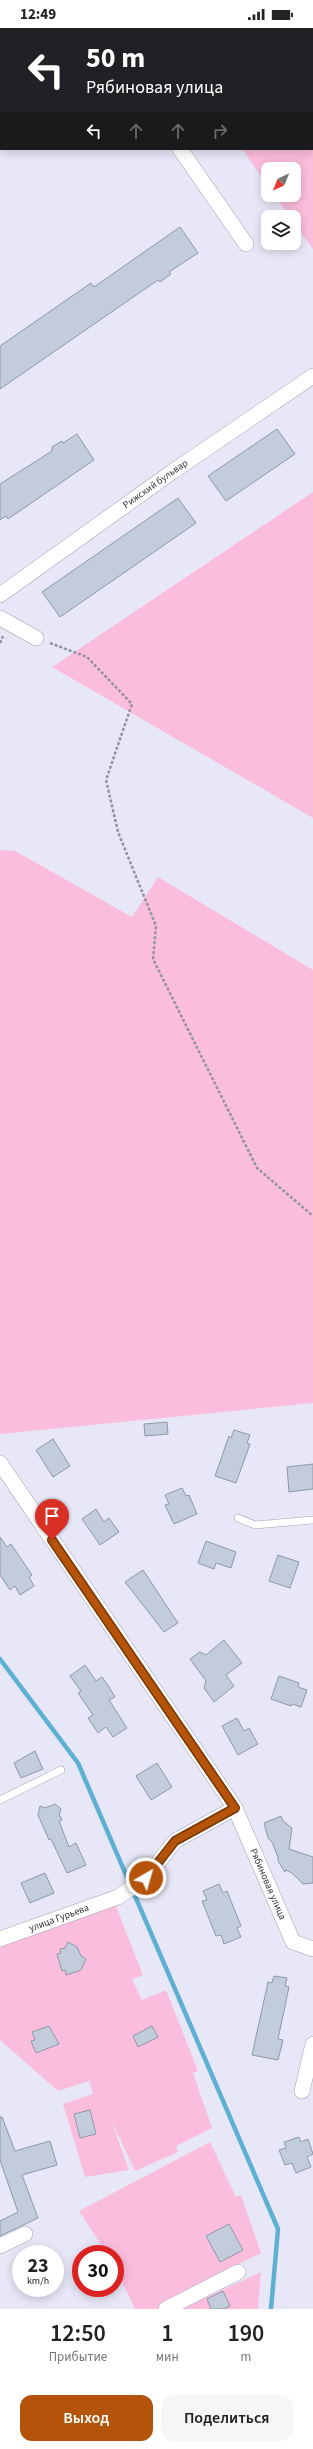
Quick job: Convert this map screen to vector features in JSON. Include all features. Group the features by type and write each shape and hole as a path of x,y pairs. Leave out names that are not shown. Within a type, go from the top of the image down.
{"street":[{"path":"181,150 246,244"},
{"name":"Рижский бульвар","path":"0,595 172,472 313,376"},
{"path":"0,618 36,638"},
{"name":"Рябиновая улица","path":"0,1463 235,1808 293,1942 313,1949"},
{"name":"улица Гурьева","path":"0,1939 118,1897 146,1878 175,1841 235,1808"},
{"path":"302,2090 313,2044"},
{"path":"0,2246 25,2234"},
{"path":"166,2309 238,2272"}],"lane":[{"path":"238,1518 255,1525 313,1520"},
{"path":"0,1800 61,1770"}],"path":[{"path":"36,638 87,657 132,704 106,780 118,832 156,926 153,959 257,1168 313,1216"}],"shaded area":[{"path":"243,150 313,150 313,249 301,233 301,210 285,210 279,202 301,202 301,162 261,162 261,176"},
{"path":"313,492 313,818 52,667"},
{"path":"0,850 15,851 132,917 158,877 313,970 313,1403 0,1434"},
{"path":"115,1904 143,1975 132,1979 142,2000 166,1990 198,2071 193,2073 212,2128 176,2146 178,2152 135,2171 111,2120 129,2170 85,2177 63,2104 93,2094 89,2081 58,2091 0,2040 0,1947"},
{"path":"210,2142 236,2197 241,2195 261,2253 216,2275 160,2309 135,2309 124,2286 124,2245 101,2245 79,2211"},
{"path":"261,2272 258,2309 181,2309"}],"building":[{"path":"180,227 198,253 169,272 171,274 160,282 158,280 0,389 0,346 91,283 94,287"},
{"path":"277,429 295,454 226,501 208,476"},
{"path":"77,434 94,460 8,519 6,516 0,520 0,484 52,451 52,447 62,441 63,443"},
{"path":"178,498 196,523 60,617 42,592"},
{"path":"167,1422 168,1434 145,1436 144,1424"},
{"path":"234,1430 250,1435 247,1443 250,1444 236,1483 215,1476 229,1436 231,1438"},
{"path":"53,1439 70,1466 53,1477 36,1450"},
{"path":"313,1464 313,1489 289,1492 287,1467"},
{"path":"182,1488 186,1496 189,1495 197,1514 174,1524 165,1505 169,1504 165,1495"},
{"path":"96,1509 104,1522 109,1518 119,1532 100,1545 82,1519"},
{"path":"0,1537 7,1547 11,1544 32,1575 29,1577 34,1586 20,1595 15,1586 10,1590 0,1575"},
{"path":"206,1541 236,1552 231,1568 216,1563 214,1569 198,1563"},
{"path":"278,1555 299,1562 290,1588 269,1581"},
{"path":"143,1570 178,1623 164,1632 125,1582"},
{"path":"224,1640 242,1663 226,1675 234,1686 214,1702 204,1688 206,1681 190,1659 200,1652 206,1655"},
{"path":"85,1665 96,1681 102,1677 115,1697 109,1700 127,1728 113,1737 106,1727 98,1733 88,1718 93,1715 78,1693 81,1691 70,1676"},
{"path":"279,1676 299,1683 298,1687 307,1690 301,1707 292,1704 291,1706 271,1699"},
{"path":"237,1718 244,1731 249,1728 258,1744 238,1755 222,1726"},
{"path":"35,1751 43,1769 21,1778 14,1763"},
{"path":"157,1763 172,1787 151,1800 136,1776"},
{"path":"55,1804 61,1809 59,1814 62,1820 59,1821 69,1847 76,1843 86,1865 67,1873 51,1839 49,1840 38,1815 40,1806 45,1808"},
{"path":"281,1816 283,1821 292,1828 289,1849 313,1857 313,1883 303,1884 292,1873 286,1870 285,1872 278,1861 278,1857 272,1842 268,1838 264,1823"},
{"path":"45,1873 54,1893 30,1903 21,1883"},
{"path":"219,1884 223,1893 227,1891 241,1926 237,1928 241,1937 224,1944 221,1935 216,1936 202,1901 207,1900 203,1891"},
{"path":"68,1942 77,1947 81,1956 86,1959 81,1970 66,1975 65,1970 62,1971 57,1954 61,1953 60,1949 65,1948"},
{"path":"274,1976 287,1978 285,1986 289,1987 278,2039 283,2040 278,2060 252,2055 268,1982 272,1983"},
{"path":"49,2026 59,2044 36,2053 31,2041 35,2040 32,2032"},
{"path":"152,2026 158,2037 138,2047 133,2036"},
{"path":"90,2110 96,2134 80,2138 74,2114"},
{"path":"0,2117 2,2117 15,2151 50,2141 57,2165 22,2175 38,2218 0,2236 0,2221 18,2212 0,2160"},
{"path":"299,2137 301,2142 308,2139 313,2154 307,2157 311,2167 296,2173 292,2163 285,2165 279,2150 286,2148 284,2142"},
{"path":"229,2224 243,2250 220,2262 206,2236"},
{"path":"223,2291 230,2306 223,2309 211,2309 207,2299"}],"waterway":[{"path":"0,1659 78,1763 278,2229 271,2309"}],"route":[{"path":"52,1540 235,1808 175,1841 146,1878"}]}
